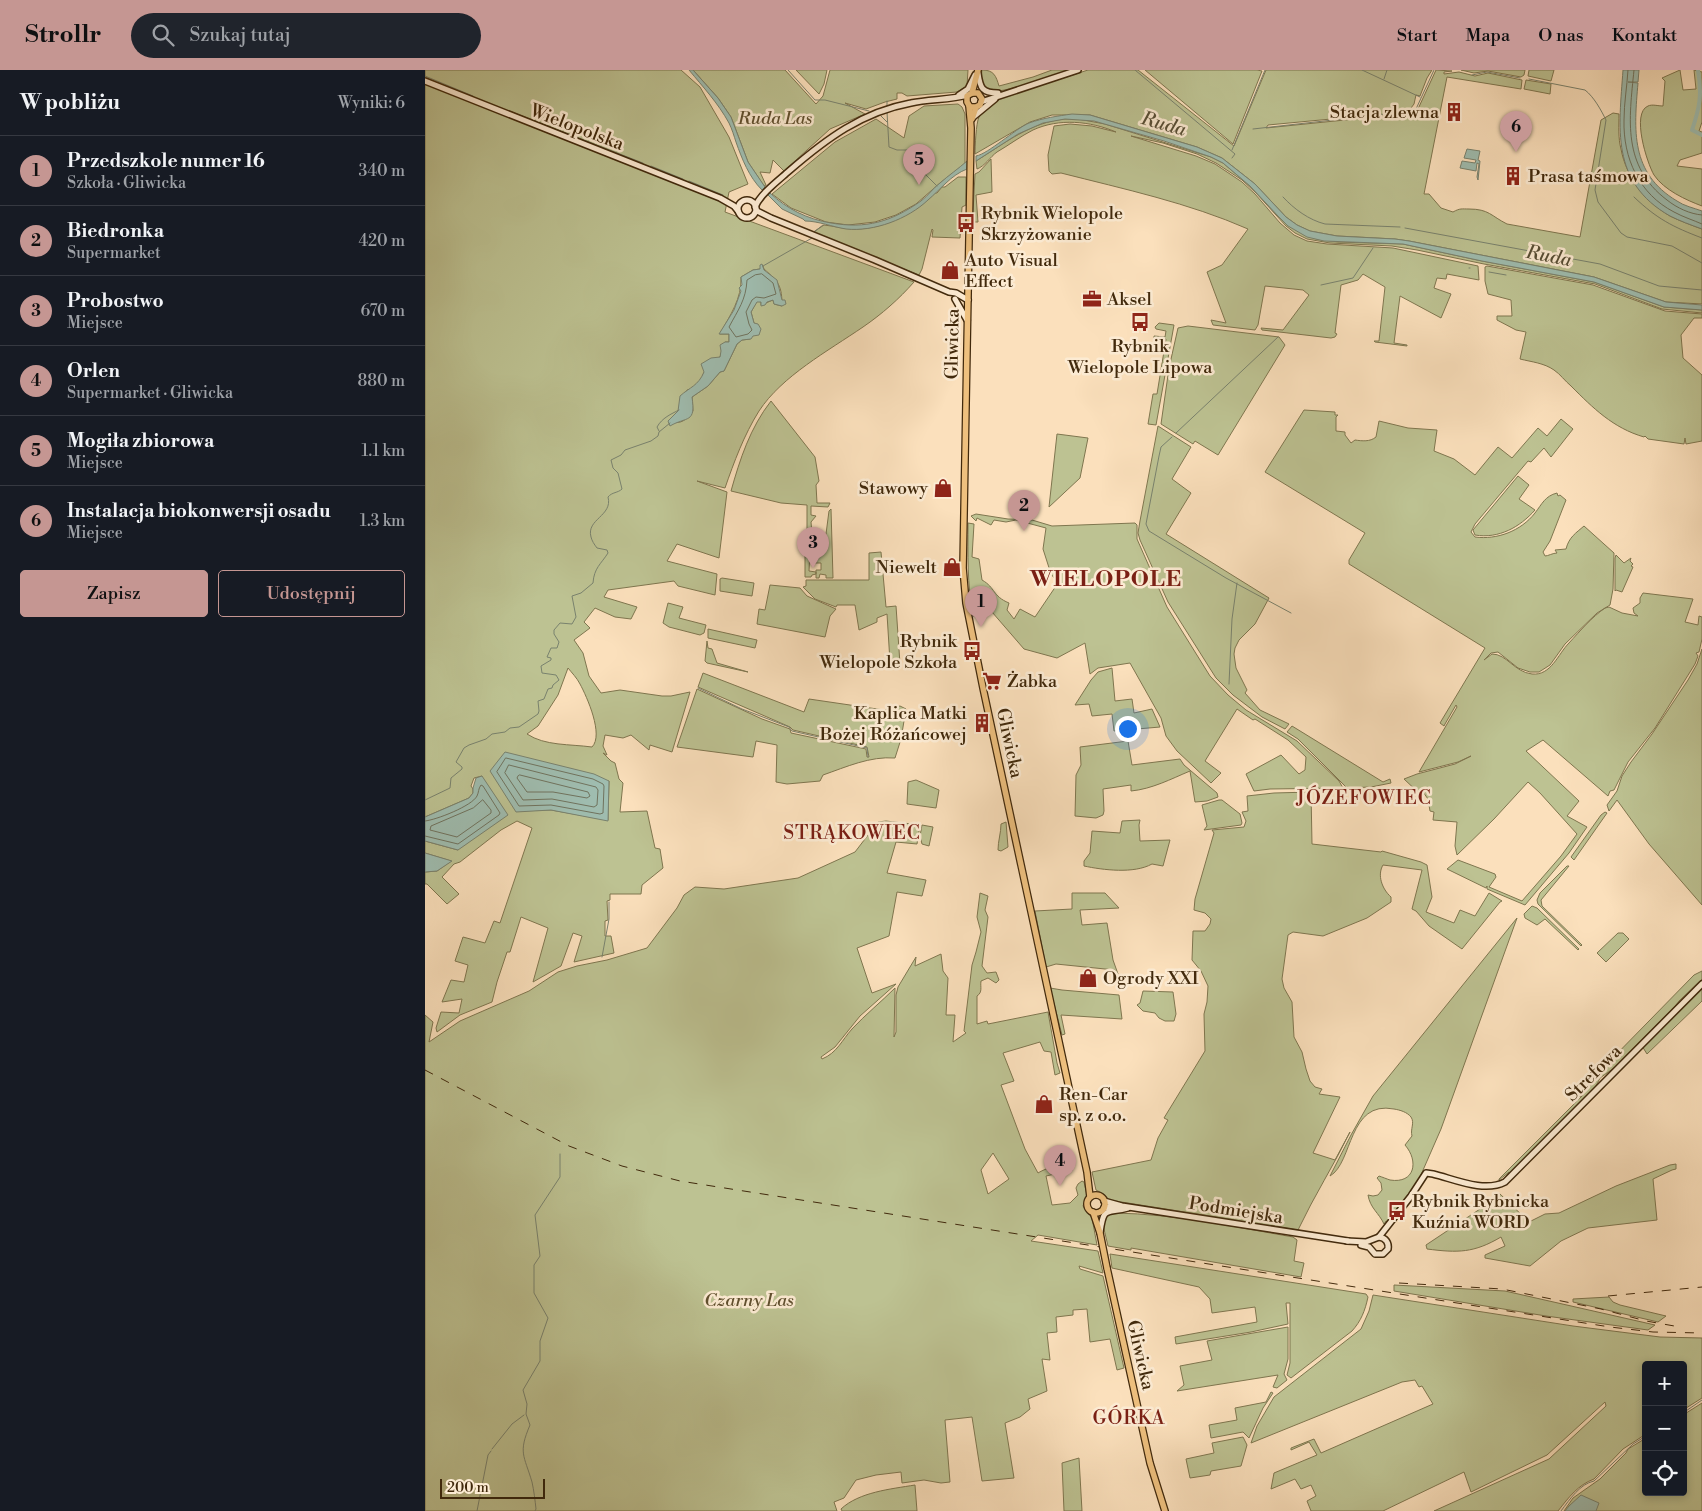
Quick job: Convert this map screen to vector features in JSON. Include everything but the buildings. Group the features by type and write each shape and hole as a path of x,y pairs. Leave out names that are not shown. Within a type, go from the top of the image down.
{"main road":[{"path":"978,70 980,84 984,90 989,93 1004,94"},
{"path":"947,99 976,107 978,70"},
{"path":"954,98 968,89 978,70"},
{"path":"972,118 992,100 1004,94 1078,70"},
{"name":"Wielopolska","path":"425,81 720,198 737,203 742,202"},
{"path":"751,216 754,213 756,204 772,186 822,143 861,119 904,104 1004,94"},
{"name":"Gliwicka","path":"971,128 968,104 976,96"},
{"name":"Gliwicka","path":"976,107 971,128 967,288 963,568 966,603 1093,1196 1088,1201 1088,1206 1100,1208 1100,1233 1107,1268 1150,1463 1165,1511"},
{"path":"763,195 753,200 742,202 738,206 738,210 740,215 744,217 757,215 771,218"},
{"name":"Wielopolska","path":"720,198 738,210"},
{"path":"749,200 754,204 758,212 771,218 949,292 957,296 962,302 968,300"},
{"path":"957,296 967,288"},
{"path":"957,296 968,321"},
{"name":"Strefowa","path":"1395,1218 1425,1174 1431,1173 1480,1186 1495,1186 1505,1182 1702,984"},
{"path":"1093,1196 1101,1196 1100,1208"},
{"path":"1100,1233 1105,1213 1110,1210 1130,1207"},
{"name":"Podmiejska","path":"1100,1208 1130,1207 1347,1241 1371,1248"},
{"path":"1395,1218 1387,1234 1388,1248 1385,1253 1376,1254 1371,1248 1372,1240 1379,1237 1395,1218"},
{"path":"1379,1237 1386,1240"},
{"name":"Podmiejska","path":"1347,1241 1365,1242 1372,1240"}],"green space":[{"path":"425,70 681,70 700,87 729,137 748,184 729,192 725,212 914,282 877,317 780,386 759,411 736,459 725,488 697,481 727,492 719,558 677,544 667,561 717,574 715,595 678,586 674,581 608,590 604,597 637,607 631,619 615,617 595,608 584,622 590,628 574,640 583,653 589,676 601,693 620,690 671,696 690,692 672,752 650,745 649,750 631,735 623,738 605,735 603,746 607,755 603,753 615,763 619,779 623,783 620,812 647,811 655,848 660,849 663,868 642,885 641,894 610,894 610,900 607,901 608,920 605,921 605,936 611,936 614,953 574,962 582,936 573,933 561,966 533,982 548,928 521,917 510,952 507,952 492,1002 460,1015 437,1032 436,1028 441,1012 459,1013 462,999 442,1002 451,980 464,982 468,965 455,961 463,937 485,943 494,921 500,923 532,828 517,821 501,830 460,862 454,864 442,877 459,894 447,904 425,884 425,872 437,871 451,861 425,853 425,841 458,850 482,776 474,778 471,786 473,793 469,798 425,817","holes":["763,266 779,285 782,306 774,304 773,300 761,305 761,302 757,301 751,312 754,323 750,339 742,340 737,344 724,371 720,372 708,386 692,397 693,411 688,417 677,423 669,422 678,411 687,390 693,389 701,380 704,372 720,357 725,342 729,342 729,334 720,334 740,293 741,277","568,668 580,684 593,716 596,734 592,747 550,743 527,734 538,726 558,695","609,781 608,820 551,810 516,811"]},
{"name":"Ruda Las","path":"693,70 785,70 816,104 823,96 830,70 968,70 967,86 957,92 907,96 897,93 897,99 866,109 845,103 865,114 830,129 784,171 773,160 770,173 760,172 766,185 764,186 748,162 731,117 718,98"},
{"path":"796,70 827,70 824,84 819,94"},
{"path":"982,70 994,74 999,86 1052,70 1069,70 1028,84 1004,90 989,91 984,87 981,79"},
{"path":"1088,70 1138,70 1234,146 1266,70 1432,70 1420,96 1416,95 1411,113 1418,109 1436,70 1452,71 1444,72 1444,74 1459,72 1475,76 1488,73 1522,80 1521,89 1447,77 1424,194 1429,194 1441,208 1453,212 1461,209 1476,209 1507,224 1580,237 1601,120 1613,113 1619,114 1619,141 1627,169 1638,188 1653,204 1670,216 1702,229 1702,304 1666,302 1594,277 1409,241 1337,236 1310,231 1286,217 1255,184 1222,158 1197,147 1090,115 1052,115 1030,122 975,154 976,129 979,117 1001,98","holes":["1384,114 1384,116 1266,128 1268,125"]},
{"path":"1145,70 1257,70 1262,71 1233,144"},
{"path":"1461,70 1525,70 1524,75 1521,77 1488,71 1474,73"},
{"path":"1529,70 1554,70 1551,81 1528,76"},
{"path":"1680,70 1683,90 1696,89 1694,70 1702,72 1702,122 1699,131 1702,132 1702,153 1680,160 1677,166 1702,169 1702,206 1676,194 1658,180 1651,169 1642,139 1641,118 1643,110 1650,105 1663,106 1665,81 1662,78"},
{"path":"1526,80 1551,84 1550,94 1524,89"},
{"name":"Ruda Las","path":"958,104 962,107 965,114 965,164 916,204 896,215 875,222 848,225 826,222 791,208 772,194 835,142 876,119 904,138 909,116 924,106"},
{"path":"1065,119 1078,119 1105,124 1211,157 1223,163 1250,186 1278,216 1316,239 1338,242 1403,244 1594,282 1664,307 1702,310 1702,313 1662,309 1595,284 1417,250 1392,246 1330,243 1307,239 1286,226 1242,180 1216,163 1197,154 1163,143 1131,136 1196,156 1215,164 1242,182 1280,223 1294,235 1307,241 1327,244 1393,248 1478,266 1479,280 1447,274 1446,279 1437,278 1434,288 1451,294 1441,318 1400,296 1394,343 1407,346 1374,341 1379,341 1385,287 1363,274 1358,280 1341,285 1335,333 1337,334 1335,337 1262,330 1261,328 1283,330 1309,295 1303,290 1265,286 1258,325 1255,330 1213,325 1211,320 1226,323 1207,272 1222,265 1248,229 1180,204 1061,173 1052,174 1049,171 1048,155 1054,126 1070,124 1092,126 1116,132 1096,125 1075,122 1043,126 1029,132 997,152 983,166 977,169 976,161 1019,134 1041,124"},
{"path":"991,159 992,192 976,195 978,222 973,222 972,232 975,174"},
{"path":"958,177 966,177 966,205 962,207 960,238 932,237 932,229 919,275 812,233 824,225 855,229 888,223 908,213"},
{"path":"1485,267 1593,285 1665,311 1702,314 1702,318 1694,318 1681,335 1683,358 1702,375 1702,441 1686,444 1685,438 1684,444 1648,439 1645,436 1633,433 1604,416 1554,370 1542,364 1520,359 1526,332 1516,330 1497,320 1497,316 1512,316 1511,300 1488,294 1485,281"},
{"path":"1159,323 1174,325 1156,425 1148,424 1153,394 1157,394 1166,339 1154,338 1154,336 1165,337 1166,331 1156,329 1155,327"},
{"path":"1188,326 1279,337 1285,345 1218,455 1195,441 1193,444 1161,424 1169,368 1178,328"},
{"path":"771,401 815,457 819,481 816,485 817,503 830,503 828,507 811,506 811,515 816,516 811,522 812,534 818,548 807,548 807,505 781,503 731,491 747,444 757,422"},
{"path":"1304,410 1335,412 1335,415 1338,415 1336,417 1336,431 1345,432 1351,443 1355,440 1374,439 1379,421 1408,428 1437,430 1434,451 1454,459 1475,475 1498,447 1512,458 1538,428 1547,436 1561,419 1573,429 1551,457 1544,448 1531,462 1528,461 1475,524 1471,532 1475,537 1483,538 1508,533 1523,525 1547,498 1557,493 1558,496 1560,495 1566,500 1550,541 1543,552 1546,556 1557,553 1555,550 1566,549 1571,538 1584,526 1614,553 1613,589 1610,605 1605,608 1609,607 1622,613 1638,616 1634,613 1633,608 1640,603 1643,593 1693,599 1685,622 1698,625 1699,616 1702,617 1702,639 1699,652 1696,653 1698,656 1695,664 1655,728 1628,762 1614,790 1610,791 1608,796 1543,740 1526,751 1579,801 1567,816 1587,827 1569,853 1525,905 1447,869 1458,860 1495,874 1496,877 1489,887 1522,901 1561,856 1577,834 1528,782 1457,855 1455,846 1457,822 1433,820 1434,812 1430,811 1428,799 1423,792 1420,794 1404,779 1455,764 1471,756 1458,762 1419,772 1457,707 1456,705 1444,726 1440,723 1485,648 1349,564 1349,560 1365,533 1265,472","holes":["1604,608 1582,629 1544,672 1539,674 1526,673 1497,655 1492,654 1484,660 1491,653 1498,652 1518,668 1530,672 1539,672 1550,665 1565,644"]},
{"path":"1158,426 1191,447 1172,479 1191,493 1166,534 1269,598 1255,624 1239,640 1234,654 1236,668 1247,690 1245,693 1260,710 1289,724 1285,729 1262,717 1233,695 1216,678 1168,602 1140,540 1138,533"},
{"path":"1057,434 1088,438 1080,478 1049,507"},
{"path":"1518,476 1529,485 1519,499 1535,510 1523,522 1501,533 1484,536 1475,535 1473,530"},
{"path":"831,509 833,578 826,578 826,575 820,574 819,578 816,578 816,574 811,577 805,577 805,552 807,550 810,550 809,571 816,572 816,570 821,570 821,563 811,563 811,550 819,550 820,543 826,534 829,511"},
{"path":"976,514 1008,519 1032,520 1052,526 1135,523 1137,525 1137,539 1167,607 1210,676 1246,710 1297,741 1339,781 1343,788 1254,791 1246,774 1281,755 1299,774 1305,770 1306,757 1288,740 1237,709 1205,761 1221,773 1211,783 1177,751 1166,736 1161,718 1130,663 1098,668 1090,674 1085,643 1057,658 1024,649 992,612 973,616 969,581 968,523 974,524 972,557 979,559 982,580 1000,598 1009,603 1007,610 1014,619 1020,609 1035,617 1058,583 1051,574 1043,549 1046,528 1016,520 1006,522 994,520 991,525 977,518 976,521 971,516"},
{"path":"881,552 886,607 896,606 900,664 890,662 887,614 877,618 877,622 859,630 855,605 837,605 836,607 815,599 803,587 806,586 806,580 869,580 869,553"},
{"path":"1616,555 1624,563 1631,558 1630,561 1633,564 1622,592 1615,591"},
{"path":"720,579 754,583 752,596 720,591"},
{"path":"770,585 800,588 807,596 836,609 830,616 825,637 757,624 759,609 765,610"},
{"path":"668,603 683,607 679,618 706,625 704,633 700,635 669,627 663,623"},
{"path":"708,629 757,640 755,648 708,638"},
{"path":"707,641 708,648 712,649 717,663 748,672 707,663 705,661"},
{"path":"1702,649 1702,905 1649,844 1617,800 1609,811 1607,805 1617,791 1622,776 1631,762 1688,680 1697,664"},
{"path":"1112,668 1115,701 1132,699 1134,713 1152,709 1160,727 1114,731 1112,714 1092,716 1089,704 1075,705 1098,672"},
{"path":"703,673 804,712 809,699 884,710 900,706 906,709 901,739 895,758 876,759 858,763 823,775 820,781 787,784 776,782 777,745 756,741 753,757 677,747 697,689 762,719 790,729 791,733 866,749 867,757 869,757 867,747 793,730 698,687"},
{"path":"1292,726 1383,782 1390,779 1391,783 1371,787 1347,788 1298,739 1287,732"},
{"path":"1128,741 1132,765 1180,759 1184,765 1217,793 1218,797 1207,801 1195,802 1190,771 1139,790 1131,791 1131,785 1103,789 1103,815 1096,818 1075,816 1076,775 1081,765 1080,747"},
{"path":"916,780 939,790 936,808 907,804 908,782"},
{"path":"1311,792 1312,844 1382,851 1427,865 1432,897 1426,912 1454,923 1460,910 1475,916 1489,893 1502,901 1462,949 1429,926 1412,909 1422,870 1383,865 1380,873 1381,882 1391,897 1391,902 1367,918 1323,936 1293,932 1288,935 1282,979 1284,988 1292,1002 1294,1037 1302,1052 1310,1081 1315,1087 1322,1089 1319,1094 1340,1097 1313,1153 1335,1160 1298,1230 1109,1200 1104,1194 1096,1190 1092,1172 1151,1160 1158,1138 1168,1120 1164,1118 1205,1051 1204,1014 1208,986 1201,971 1192,960 1193,931 1205,931 1211,919 1205,913 1194,910 1195,899 1214,833 1212,830 1244,827 1246,821 1242,812 1248,811 1247,796"},
{"path":"1222,800 1240,814 1241,825 1204,830 1207,826 1202,805"},
{"path":"1605,812 1607,813 1574,860 1571,857"},
{"path":"1140,820 1140,841 1170,840 1163,866 1152,864 1136,869 1118,870 1084,866 1084,861 1090,853 1092,831 1120,833 1122,821"},
{"name":"Czarny Las","path":"886,821 920,825 917,844 896,842 887,873 926,880 922,896 897,892 889,936 857,948 872,993 896,984 860,1016 835,1047 821,1057 822,1059 835,1050 848,1033 895,988 894,1037 896,1032 896,995 898,987 916,957 915,966 941,954 943,971 948,978 946,1015 955,1015 953,1042 966,1033 964,1031 972,965 981,932 977,917 980,893 988,896 985,910 988,917 982,966 987,973 996,972 999,980 996,983 988,978 981,981 981,991 977,996 977,1024 987,1021 988,1024 1048,1012 1060,1073 1055,1075 1051,1052 1044,1051 1040,1042 1003,1053 1014,1081 1001,1085 1025,1149 1038,1173 1055,1167 1073,1170 1046,1176 1052,1205 1070,1203 1078,1195 1076,1188 1078,1184 1082,1181 1084,1182 1087,1195 1083,1206 1092,1218 1097,1245 1038,1235 1031,1241 1098,1251 1103,1273 1079,1266 1080,1269 1103,1276 1124,1368 1117,1370 1110,1339 1090,1342 1087,1309 1073,1310 1073,1315 1056,1317 1057,1332 1047,1333 1050,1360 1042,1359 1047,1391 1028,1399 1030,1409 1020,1417 1005,1423 1014,1478 982,1481 972,1417 945,1420 950,1482 941,1483 924,1480 902,1483 901,1472 856,1480 844,1498 834,1502 837,1511 425,1511 425,1015 433,1022 429,1042 460,1021 529,991 558,972 647,948 677,908 684,895 695,887 724,889 798,878 855,852 878,822","holes":["993,1153 1009,1179 988,1194 981,1170"]},
{"path":"1006,822 1008,847 1001,851 998,850 1001,824"},
{"path":"922,825 933,827 929,846 922,844 920,836"},
{"path":"1569,866 1541,900 1542,906 1581,946 1538,904 1537,900 1540,893"},
{"path":"1072,893 1105,893 1119,908 1080,910 1082,925 1107,923 1113,960 1118,974 1119,991 1115,970 1056,964 1046,967 1035,911 1072,909"},
{"path":"1532,906 1537,908 1579,949 1545,919 1537,925 1525,918 1524,914"},
{"path":"1517,918 1441,1129 1420,1177 1409,1194 1391,1215 1388,1222 1386,1221 1384,1224 1368,1195 1378,1195 1382,1190 1381,1183 1377,1178 1379,1176 1390,1180 1398,1180 1405,1178 1412,1170 1412,1158 1405,1145 1412,1136 1413,1122 1409,1115 1394,1109 1379,1109 1368,1114 1353,1134 1343,1159 1330,1176 1373,1096"},
{"path":"1618,933 1623,933 1629,939 1606,962 1597,953"},
{"path":"1702,971 1702,979 1614,1068 1600,1078 1596,1086 1508,1177 1504,1179 1509,1172 1499,1180 1584,1094 1579,1097 1603,1068 1694,975"},
{"path":"1702,987 1702,1001 1647,1054 1642,1046"},
{"path":"1050,988 1119,995 1122,1019 1061,1015 1065,1034 1062,1035"},
{"path":"1143,991 1173,992 1176,1014 1174,1021 1165,1021 1155,1013 1143,1011 1137,1005 1140,1003"},
{"path":"1676,1164 1676,1169 1653,1179 1657,1220 1588,1228 1561,1241 1530,1266 1485,1258 1485,1255 1505,1246 1501,1237 1474,1249 1448,1251 1427,1249 1426,1245 1480,1209 1499,1193 1529,1222 1545,1214 1559,1213 1616,1186"},
{"path":"1115,1213 1182,1218 1293,1237 1297,1240 1294,1261 1304,1263 1301,1277 1131,1248 1131,1250 1108,1246 1104,1229 1105,1218"},
{"path":"1110,1254 1366,1294 1368,1297 1362,1316 1352,1331 1291,1378 1287,1375 1290,1363 1290,1303 1286,1303 1288,1324 1176,1344 1175,1337 1257,1322 1255,1307 1212,1313 1210,1299 1199,1287 1112,1268"},
{"path":"1394,1285 1505,1291 1655,1325 1648,1330 1546,1316 1394,1291"},
{"path":"1373,1295 1573,1326 1660,1337 1702,1338 1702,1398 1687,1407 1687,1361 1642,1361 1642,1437 1623,1449 1594,1479 1574,1492 1558,1511 1434,1511 1549,1459 1606,1406 1605,1402 1547,1455 1471,1492 1464,1472 1383,1511 1311,1511 1307,1501 1316,1496 1311,1485 1301,1489 1295,1479 1271,1489 1274,1473 1317,1455 1309,1442 1291,1450 1291,1448 1314,1439 1321,1453 1433,1404 1422,1386 1419,1387 1415,1380 1402,1382 1251,1443 1257,1426 1274,1397 1361,1329 1369,1311"},
{"path":"1609,1297 1613,1302 1620,1305 1666,1316 1658,1322 1573,1302 1573,1299"},
{"path":"1288,1327 1288,1359 1284,1374 1287,1380 1277,1388 1273,1387 1278,1375 1177,1391 1184,1385 1180,1366 1212,1360 1207,1341"},
{"path":"1271,1392 1273,1393 1263,1408 1249,1438 1243,1432 1211,1438 1209,1425 1237,1420 1235,1408 1266,1402"},
{"path":"1702,1403 1702,1511 1564,1511 1573,1498 1600,1479 1628,1449 1642,1440 1642,1496 1687,1496 1687,1412"},
{"path":"1243,1437 1247,1445 1241,1466 1211,1471 1210,1475 1190,1478 1186,1459 1214,1453 1212,1443"},
{"path":"1079,1458 1082,1511 1064,1511 1062,1463"},
{"path":"915,1485 917,1511 842,1511 841,1509 848,1503 866,1495"}],"water":[{"path":"689,70 693,70 718,98 731,117 748,162 765,187 762,190 746,168 725,116"},
{"path":"1623,70 1639,70 1638,82 1628,82 1638,83 1636,134 1643,164 1662,190 1680,203 1702,211 1702,229 1670,216 1651,202 1637,187 1628,170 1620,133"},
{"path":"1072,114 1090,115 1197,147 1222,158 1255,184 1286,217 1310,231 1337,236 1409,241 1594,277 1666,302 1702,305 1702,310 1664,307 1594,282 1403,244 1324,241 1307,237 1288,226 1250,186 1223,163 1164,141 1094,121 1065,119 1043,123 1018,134 976,161 976,156 987,151 1029,123 1045,118"},
{"path":"1467,149 1480,151 1478,180 1479,164 1477,163 1476,171 1460,168 1462,161 1475,163 1476,160 1464,158"},
{"path":"967,161 967,169 951,179 920,207 890,223 868,228 846,229 805,221 782,209 768,195 770,193 783,204 814,219 844,225 867,224 889,219 910,208 924,199 937,185"},
{"path":"762,264 764,270 777,280 782,300 785,300 786,304 782,306 774,304 773,300 761,306 761,302 757,302 751,312 754,323 758,324 761,329 759,335 753,336 751,339 742,340 737,344 724,371 720,372 708,386 692,397 693,412 689,418 670,426 668,421 678,411 680,396 702,377 704,372 701,364 711,358 720,357 720,345 729,342 729,334 719,334 734,310 741,291 739,288 742,285 741,277 753,270 760,269"},
{"path":"505,752 594,774 609,781 608,821 551,810 516,812 490,771"},
{"path":"482,776 508,815 458,850 425,841 425,817 469,798 473,793 476,778"},
{"path":"425,853 452,861 437,871 425,872"},
{"path":"1581,1495 1599,1503 1596,1511 1565,1511 1569,1506"}],"waterway":[{"path":"788,70 815,100 825,100 869,111"},
{"name":"Ruda","path":"1135,70 1235,154 1232,158"},
{"path":"1232,150 1265,70"},
{"path":"1362,70 1420,97"},
{"path":"1384,79 1387,70"},
{"path":"1253,129 1413,111 1416,109 1434,70"},
{"path":"1698,70 1700,100 1692,130 1702,135"},
{"path":"1472,75 1487,72 1520,78"},
{"path":"425,76 473,96"},
{"path":"1529,79 1585,90 1600,108 1606,120 1595,190 1598,202 1621,233 1627,237 1672,246 1702,263"},
{"path":"887,101 887,108"},
{"path":"512,112 643,163"},
{"path":"887,112 889,147 897,150 912,150 924,173 937,186"},
{"path":"881,116 887,122"},
{"path":"651,166 683,179"},
{"path":"689,181 723,195"},
{"path":"1283,197 1302,214 1325,224 1400,227"},
{"path":"1634,197 1666,222 1702,238"},
{"path":"814,232 823,225"},
{"name":"Ruda","path":"1405,228 1600,264 1659,286 1702,290"},
{"path":"763,266 812,238"},
{"path":"1321,285 1353,278 1373,248"},
{"path":"1489,272 1506,275"},
{"path":"1176,433 1278,337"},
{"path":"659,431 657,427 661,421 679,410"},
{"path":"425,800 450,788 451,778 462,769 456,762 464,748 486,739 492,734 519,727 538,714 538,701 544,699 548,689 552,688 559,680 556,675 542,673 541,666 551,660 551,658 547,657 551,648 557,648 559,642 554,634 554,630 560,623 572,624 576,617 572,596 581,593 593,583 596,570 608,553 607,550 597,548 592,540 590,531 595,521 607,509 608,497 622,489 618,473 613,468 611,460 621,455 625,450 651,441 670,423"},
{"path":"1172,437 1161,447 1146,524 1149,531 1226,578 1291,613"},
{"path":"1229,684 1232,619 1237,583"},
{"path":"698,688 742,709 789,727 792,731 867,748 868,757"},
{"path":"602,957 609,919 609,902"},
{"path":"535,1511 533,1485 523,1448 530,1425 526,1414 527,1404 523,1390 540,1361 540,1341 548,1318 534,1293 534,1265 540,1256 535,1215 560,1177 560,1154"},
{"path":"1687,1410 1702,1400"},
{"path":"492,1449 512,1424 524,1415"},
{"path":"1561,1511 1584,1485 1594,1481 1633,1444 1642,1438"},
{"path":"477,1511 488,1455 491,1451"}],"railway":[{"path":"425,1070 569,1146 622,1166 680,1181 1610,1327 1653,1332 1702,1333"},
{"path":"1399,1283 1502,1289 1680,1327"},
{"path":"1608,1296 1702,1287"}],"place":[{"name":"Stacja zlewna","path":"1454,112"},
{"name":"Instalacja biokonwersji osadu","path":"1516,152"},
{"name":"Prasa taśmowa","path":"1513,176"},
{"name":"Mogiła zbiorowa","path":"919,185"},
{"name":"Rybnik Wielopole Skrzyżowanie","path":"966,223"},
{"name":"Auto Visual Effect","path":"950,270"},
{"name":"Aksel","path":"1092,299"},
{"name":"Rybnik Wielopole Lipowa","path":"1140,322"},
{"name":"Stawowy","path":"943,488"},
{"name":"Biedronka","path":"1024,531"},
{"name":"Niewelt","path":"952,567"},
{"name":"Probostwo","path":"813,568"},
{"name":"Przedszkole numer 16","path":"981,627"},
{"name":"Rybnik Wielopole Szkoła","path":"972,651"},
{"name":"Żabka","path":"992,681"},
{"name":"Kaplica Matki Bożej Różańcowej","path":"982,723"},
{"name":"Ogrody XXI","path":"1088,978"},
{"name":"Ren-Car sp. z o.o.","path":"1044,1104"},
{"name":"Orlen","path":"1060,1186"},
{"name":"Rybnik Rybnicka Kuźnia WORD","path":"1397,1211"}],"district":[{"name":"WIELOPOLE","path":"1106,578"},
{"name":"JÓZEFOWIEC","path":"1364,797"},
{"name":"STRĄKOWIEC","path":"852,832"},
{"name":"GÓRKA","path":"1129,1417"}]}
